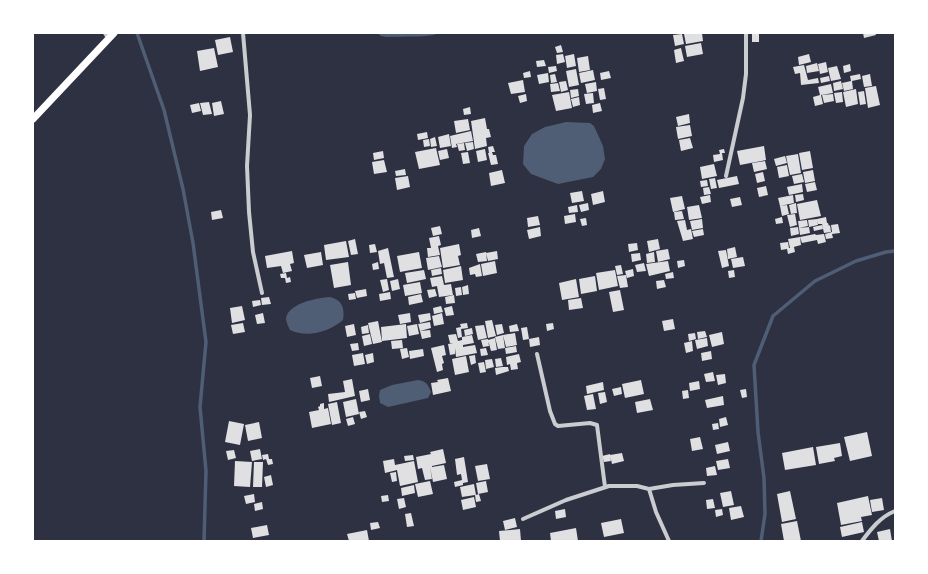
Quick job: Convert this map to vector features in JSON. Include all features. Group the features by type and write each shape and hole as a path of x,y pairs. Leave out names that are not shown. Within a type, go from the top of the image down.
{"main road":[{"path":"33,120 109,35"}],"street":[{"path":"242,33 250,115 247,166 249,212 253,252 262,293"},
{"path":"726,176 743,98 746,74 746,33"},
{"path":"537,354 550,411 555,424 558,426 590,423 597,425 605,487"},
{"path":"523,519 566,500 605,487 619,485 637,486 649,489 673,485 704,483"},
{"path":"649,489 656,512 669,541"},
{"path":"862,541 873,527 886,515 895,511"}],"water":[{"path":"377,33 439,33 435,35 422,36 387,37 381,36"},
{"path":"566,122 590,123 594,126 603,146 605,159 601,169 593,177 558,184 531,174 523,164 524,146 532,134 545,127"},
{"path":"330,297 340,302 342,305 344,312 343,320 325,331 311,334 303,334 290,330 286,318 292,309 304,302"},
{"path":"418,380 425,382 429,387 431,392 428,398 388,407 380,403 380,390 392,385"}],"building":[{"path":"702,33 703,41 686,44 684,34"},
{"path":"752,33 759,33 759,42 752,42"},
{"path":"863,33 875,33 876,35 864,38"},
{"path":"682,34 684,44 675,46 673,35"},
{"path":"230,37 233,52 218,55 215,40"},
{"path":"701,43 703,54 687,57 685,46"},
{"path":"561,45 563,52 557,53 555,47"},
{"path":"214,48 218,67 200,71 197,51"},
{"path":"681,48 684,61 676,63 674,50"},
{"path":"563,54 565,62 557,64 556,55"},
{"path":"574,54 576,66 567,68 565,56"},
{"path":"809,54 811,62 799,65 798,57"},
{"path":"588,56 590,70 579,72 577,58"},
{"path":"544,60 546,66 537,67 536,61"},
{"path":"826,62 828,72 820,74 818,64"},
{"path":"817,63 819,71 807,73 806,66"},
{"path":"850,64 851,71 844,73 843,66"},
{"path":"804,65 808,80 818,78 819,83 801,85 800,73 795,74 793,67"},
{"path":"556,66 557,71 549,73 548,67"},
{"path":"837,66 841,79 831,81 828,68"},
{"path":"576,69 579,85 569,87 566,71"},
{"path":"593,70 595,80 581,83 579,73"},
{"path":"530,71 531,77 524,78 523,73"},
{"path":"609,71 611,78 601,80 600,73"},
{"path":"548,73 549,82 539,84 537,75"},
{"path":"555,74 557,82 551,83 550,75"},
{"path":"860,74 861,79 852,81 853,89 844,91 842,83 851,81 850,76"},
{"path":"870,74 872,86 864,87 862,76"},
{"path":"829,76 830,81 821,83 820,78"},
{"path":"523,80 525,92 511,94 508,83"},
{"path":"566,81 568,90 561,92 559,82"},
{"path":"841,81 843,89 834,91 833,83"},
{"path":"596,82 597,91 587,93 585,84"},
{"path":"558,83 560,91 551,92 550,84"},
{"path":"831,84 833,93 821,95 823,104 815,106 813,97 820,95 818,87"},
{"path":"876,86 880,105 868,108 865,88"},
{"path":"604,88 606,99 600,100 598,89"},
{"path":"578,89 579,96 571,98 570,90"},
{"path":"856,89 858,104 846,107 843,92"},
{"path":"864,91 866,104 860,105 858,92"},
{"path":"569,92 572,108 556,111 552,95"},
{"path":"842,92 843,102 836,103 834,93"},
{"path":"593,93 594,103 586,104 584,94"},
{"path":"526,94 527,101 520,103 518,96"},
{"path":"833,94 834,101 824,103 822,95"},
{"path":"579,97 580,105 573,107 571,99"},
{"path":"221,101 224,114 214,116 212,103"},
{"path":"209,102 212,114 203,115 200,103"},
{"path":"199,103 201,111 192,113 190,105"},
{"path":"600,103 602,111 593,113 592,105"},
{"path":"470,107 471,114 464,115 463,109"},
{"path":"689,114 690,123 678,126 676,117"},
{"path":"485,118 487,129 489,129 491,137 486,138 487,146 475,149 471,121"},
{"path":"468,119 470,130 456,133 454,121"},
{"path":"690,125 692,136 678,139 676,127"},
{"path":"471,131 473,141 456,144 457,147 452,148 450,136"},
{"path":"427,132 428,138 418,140 417,134"},
{"path":"449,134 451,146 440,148 438,137"},
{"path":"435,137 437,146 431,147 430,139"},
{"path":"690,138 693,148 681,151 679,140"},
{"path":"429,139 430,146 424,147 423,140"},
{"path":"473,142 474,149 467,151 465,143"},
{"path":"464,143 465,150 459,151 457,144"},
{"path":"493,146 495,152 492,152 493,155 496,155 498,164 491,165 488,147"},
{"path":"764,146 766,160 740,165 737,151"},
{"path":"436,148 440,165 419,169 415,152"},
{"path":"447,149 449,158 440,160 438,151"},
{"path":"485,149 487,160 478,162 476,151"},
{"path":"724,149 725,153 722,153 723,160 714,162 713,155 720,154 719,150"},
{"path":"383,151 384,158 374,160 373,153"},
{"path":"810,151 813,168 802,170 799,153"},
{"path":"468,152 470,163 463,164 461,153"},
{"path":"798,154 801,173 790,175 786,156"},
{"path":"785,156 787,163 776,166 774,159"},
{"path":"384,160 387,172 374,174 372,162"},
{"path":"765,161 767,169 754,172 752,163"},
{"path":"714,164 717,176 702,179 700,167"},
{"path":"787,165 789,176 779,178 777,167"},
{"path":"405,169 406,175 396,176 395,171"},
{"path":"502,170 505,183 491,186 489,173"},
{"path":"813,170 815,181 805,183 803,172"},
{"path":"763,172 765,181 757,183 755,174"},
{"path":"802,174 804,182 794,184 792,176"},
{"path":"408,176 410,187 397,190 395,178"},
{"path":"737,176 739,184 719,188 717,180"},
{"path":"715,178 717,188 711,189 709,179"},
{"path":"707,180 708,186 701,187 700,181"},
{"path":"815,182 817,190 807,192 805,184"},
{"path":"802,184 803,192 789,195 787,187"},
{"path":"766,186 768,195 759,197 757,188"},
{"path":"709,187 711,194 704,195 703,188"},
{"path":"582,191 584,201 572,203 570,193"},
{"path":"603,191 605,202 593,205 591,194"},
{"path":"803,194 804,200 796,202 795,195"},
{"path":"710,195 711,202 702,204 700,197"},
{"path":"793,195 794,203 780,206 778,198"},
{"path":"682,196 685,209 673,212 670,198"},
{"path":"740,197 742,205 732,207 730,199"},
{"path":"817,200 821,216 800,220 797,204"},
{"path":"588,203 589,210 581,212 579,205"},
{"path":"796,203 797,213 791,214 789,205"},
{"path":"577,205 578,212 569,213 568,207"},
{"path":"699,205 702,218 689,220 687,207"},
{"path":"787,205 789,214 782,216 780,206"},
{"path":"221,210 223,218 212,220 211,212"},
{"path":"682,211 684,219 675,220 674,212"},
{"path":"575,214 576,222 565,224 564,216"},
{"path":"795,214 797,225 790,227 787,215"},
{"path":"538,216 540,225 528,227 527,218"},
{"path":"782,217 783,223 776,224 775,219"},
{"path":"826,217 827,223 829,226 830,225 831,232 824,233 822,224 818,224 817,219"},
{"path":"586,218 587,225 582,226 580,219"},
{"path":"702,219 703,228 692,230 690,221"},
{"path":"817,219 818,225 809,227 808,220"},
{"path":"685,220 687,230 691,229 693,239 683,241 677,221"},
{"path":"807,220 808,226 799,228 798,221"},
{"path":"838,224 840,233 832,234 833,238 826,239 825,234 832,232 831,225"},
{"path":"822,225 823,229 814,231 813,227"},
{"path":"440,226 442,234 433,236 431,228"},
{"path":"540,227 541,236 529,239 527,230"},
{"path":"798,227 799,234 791,236 790,228"},
{"path":"809,227 810,233 800,235 799,228"},
{"path":"479,228 481,236 472,238 471,230"},
{"path":"703,229 704,235 694,237 692,231"},
{"path":"824,234 826,242 818,244 817,240 802,243 800,237"},
{"path":"439,236 441,245 438,246 440,255 428,257 427,248 431,248 429,238"},
{"path":"800,237 801,245 790,248 788,239"},
{"path":"355,239 358,254 351,255 348,241"},
{"path":"658,239 660,249 649,252 647,241"},
{"path":"346,241 349,257 326,260 324,245"},
{"path":"788,242 789,248 794,247 795,252 788,254 787,249 781,250 780,243"},
{"path":"637,243 638,250 629,252 628,244"},
{"path":"375,244 377,252 370,253 369,245"},
{"path":"459,244 461,255 458,256 460,265 443,268 440,248"},
{"path":"735,247 737,257 728,259 727,249"},
{"path":"388,248 394,277 387,278 384,263 380,264 378,251"},
{"path":"668,249 670,259 658,262 656,251"},
{"path":"726,250 729,266 722,268 718,251"},
{"path":"292,251 294,263 290,264 292,271 283,273 281,266 267,268 265,256"},
{"path":"497,251 498,259 488,261 486,253"},
{"path":"321,252 323,265 307,268 304,255"},
{"path":"419,252 422,268 400,272 397,256"},
{"path":"486,252 487,261 478,262 476,254"},
{"path":"654,252 655,262 647,263 646,254"},
{"path":"640,253 641,260 632,262 631,254"},
{"path":"439,256 442,267 428,270 426,258"},
{"path":"743,257 745,266 733,268 731,259"},
{"path":"684,260 685,266 678,268 677,261"},
{"path":"495,261 497,273 483,276 481,264"},
{"path":"668,261 670,271 649,276 646,264"},
{"path":"348,262 351,285 334,288 330,265"},
{"path":"378,262 379,269 373,270 372,264"},
{"path":"644,263 646,271 637,272 635,265"},
{"path":"480,264 482,276 476,277 475,274 470,275 469,268"},
{"path":"621,265 623,274 617,275 615,266"},
{"path":"461,266 463,280 445,283 443,270"},
{"path":"441,268 442,274 432,276 431,270"},
{"path":"633,269 634,276 627,278 625,271"},
{"path":"424,270 426,279 407,283 405,273"},
{"path":"615,270 618,286 599,290 596,273"},
{"path":"734,270 735,277 729,278 728,271"},
{"path":"673,272 674,278 666,279 665,274"},
{"path":"286,273 287,278 290,277 291,282 286,283 285,278 281,278 280,274"},
{"path":"626,275 628,287 620,288 617,276"},
{"path":"442,276 444,285 451,284 453,295 439,297 437,286 432,287 430,278"},
{"path":"595,276 597,291 581,294 579,279"},
{"path":"387,279 389,290 383,292 380,280"},
{"path":"398,279 400,289 392,291 390,281"},
{"path":"576,279 579,297 562,300 559,283"},
{"path":"664,280 666,287 657,289 656,281"},
{"path":"420,282 422,293 405,296 403,285"},
{"path":"468,285 469,294 463,295 462,287"},
{"path":"461,287 462,295 456,296 455,288"},
{"path":"366,289 367,296 357,298 355,291"},
{"path":"435,289 437,296 429,298 427,290"},
{"path":"620,290 624,310 613,312 609,292"},
{"path":"390,292 391,299 380,301 379,294"},
{"path":"355,293 356,299 349,300 348,294"},
{"path":"421,294 423,302 409,305 408,297"},
{"path":"454,295 455,303 446,304 445,297"},
{"path":"269,297 271,304 262,305 261,298"},
{"path":"581,298 583,308 569,310 568,300"},
{"path":"260,300 261,305 253,307 252,301"},
{"path":"242,306 245,320 232,323 230,308"},
{"path":"441,306 443,312 434,314 433,308"},
{"path":"452,306 454,315 446,316 444,308"},
{"path":"263,313 265,323 257,324 255,315"},
{"path":"410,313 411,322 400,324 398,315"},
{"path":"430,313 431,320 420,323 418,315"},
{"path":"442,313 444,324 434,326 432,316"},
{"path":"673,319 675,329 664,331 662,321"},
{"path":"492,320 496,336 488,338 485,321"},
{"path":"378,321 382,342 373,344 368,323"},
{"path":"430,322 431,328 420,331 418,324"},
{"path":"243,323 245,332 233,334 231,325"},
{"path":"467,323 468,328 461,329 462,337 458,338 456,328 461,327 460,324"},
{"path":"553,323 554,329 547,331 546,324"},
{"path":"354,324 356,335 347,337 345,326"},
{"path":"406,324 407,338 382,341 381,327"},
{"path":"417,324 419,334 409,336 407,326"},
{"path":"502,324 504,333 497,335 495,325"},
{"path":"517,324 519,331 510,332 509,326"},
{"path":"368,325 369,333 362,334 361,327"},
{"path":"484,325 487,338 478,340 475,326"},
{"path":"527,327 529,339 523,340 521,328"},
{"path":"472,328 473,334 465,336 464,330"},
{"path":"430,330 431,337 422,339 420,331"},
{"path":"705,331 707,337 698,339 697,332"},
{"path":"722,332 724,344 712,347 709,335"},
{"path":"515,333 517,345 506,347 503,335"},
{"path":"695,333 696,339 689,341 688,334"},
{"path":"370,334 372,344 364,346 362,336"},
{"path":"456,334 458,341 462,340 462,337 472,335 474,343 463,345 463,347 475,345 477,353 456,357 455,348 455,354 450,355 448,344 453,343 450,343 448,335"},
{"path":"503,335 505,348 498,349 495,337"},
{"path":"539,337 540,345 530,347 529,339"},
{"path":"495,338 497,350 491,351 488,340"},
{"path":"707,338 708,346 697,349 695,340"},
{"path":"488,339 489,346 483,347 481,340"},
{"path":"402,340 403,348 392,349 391,341"},
{"path":"692,341 693,351 686,353 684,343"},
{"path":"358,343 359,350 352,351 350,344"},
{"path":"444,345 446,355 442,356 444,363 442,364 443,370 437,372 431,348"},
{"path":"516,346 517,352 506,354 505,348"},
{"path":"407,348 409,357 402,359 400,349"},
{"path":"486,348 488,355 481,356 480,349"},
{"path":"423,349 424,356 410,359 409,351"},
{"path":"711,351 712,359 702,361 701,353"},
{"path":"363,353 365,364 354,366 352,355"},
{"path":"373,353 374,362 367,364 365,355"},
{"path":"519,354 521,362 517,363 518,369 511,370 510,364 507,365 506,357"},
{"path":"475,355 476,363 471,365 469,356"},
{"path":"466,356 469,372 455,375 452,359"},
{"path":"501,358 503,366 496,367 495,359"},
{"path":"492,359 494,367 486,369 485,360"},
{"path":"484,362 486,372 480,373 478,363"},
{"path":"508,367 509,371 496,375 495,368"},
{"path":"713,372 715,381 706,382 704,374"},
{"path":"725,374 726,383 718,385 716,375"},
{"path":"320,376 322,386 312,388 310,378"},
{"path":"448,378 451,391 433,395 431,383"},
{"path":"352,379 355,396 329,402 328,394 345,392 343,381"},
{"path":"641,380 644,394 625,398 622,384"},
{"path":"699,381 700,389 690,391 689,383"},
{"path":"603,382 604,390 587,394 586,386"},
{"path":"621,387 622,394 614,396 612,389"},
{"path":"368,389 370,400 361,402 359,391"},
{"path":"746,389 747,397 742,398 740,390"},
{"path":"688,390 689,398 683,399 682,391"},
{"path":"605,392 607,402 600,404 598,393"},
{"path":"593,394 596,409 587,410 584,396"},
{"path":"723,396 724,405 707,408 705,400"},
{"path":"356,399 359,414 346,417 343,402"},
{"path":"650,399 653,410 637,413 635,402"},
{"path":"337,402 341,423 332,425 328,404"},
{"path":"324,403 324,409 328,408 331,424 312,428 309,412 319,410 318,407 320,404"},
{"path":"365,411 367,417 361,419 359,412"},
{"path":"353,417 355,424 348,426 346,419"},
{"path":"726,417 728,425 720,427 719,419"},
{"path":"229,421 244,424 240,445 225,442"},
{"path":"259,422 262,438 248,441 245,425"},
{"path":"718,423 719,429 713,430 712,424"},
{"path":"867,432 872,456 850,461 844,437"},
{"path":"700,437 703,449 692,451 690,439"},
{"path":"728,442 730,451 717,454 715,445"},
{"path":"840,443 842,456 834,458 835,461 819,464 816,447"},
{"path":"813,447 816,465 785,470 782,453"},
{"path":"260,449 262,459 252,461 250,451"},
{"path":"443,449 446,463 432,467 444,465 447,479 433,482 430,467 432,479 425,480 422,468 418,469 416,457 431,454 430,452"},
{"path":"234,450 236,458 228,460 226,451"},
{"path":"622,453 624,461 612,464 610,455"},
{"path":"268,454 269,459 272,459 273,464 268,465 266,459 263,460 262,455"},
{"path":"610,454 611,461 604,462 602,456"},
{"path":"413,455 414,460 405,461 404,456"},
{"path":"464,457 468,482 455,487 454,482 462,480 461,474 457,475 455,459"},
{"path":"394,459 395,465 414,461 418,482 400,486 397,470 385,473 383,461"},
{"path":"728,459 730,468 718,470 716,461"},
{"path":"235,461 252,462 250,487 234,486"},
{"path":"254,462 263,462 262,487 253,487"},
{"path":"487,464 490,479 478,481 475,466"},
{"path":"715,466 717,475 707,476 706,468"},
{"path":"396,472 397,481 392,482 390,473"},
{"path":"271,475 273,485 266,487 264,477"},
{"path":"430,481 433,494 418,497 415,484"},
{"path":"486,481 488,492 478,494 476,483"},
{"path":"474,484 476,495 479,494 481,501 476,502 475,495 462,497 460,487"},
{"path":"414,485 415,493 402,496 401,488"},
{"path":"731,491 734,505 723,507 720,493"},
{"path":"790,491 796,519 782,522 777,494"},
{"path":"254,494 255,502 246,504 244,496"},
{"path":"388,495 389,501 382,502 381,496"},
{"path":"868,496 872,515 861,517 862,521 841,525 837,503"},
{"path":"474,497 476,507 463,510 461,500"},
{"path":"404,498 406,507 399,509 397,499"},
{"path":"882,498 884,510 872,512 870,500"},
{"path":"713,499 715,508 707,509 706,500"},
{"path":"262,502 263,509 255,511 254,504"},
{"path":"741,506 744,517 731,520 729,508"},
{"path":"565,509 566,517 556,519 555,511"},
{"path":"722,509 723,515 716,517 715,510"},
{"path":"411,513 414,526 407,527 405,514"},
{"path":"515,518 517,527 505,530 503,521"},
{"path":"621,519 624,533 604,537 601,523"},
{"path":"797,521 801,541 784,541 781,524"},
{"path":"378,522 380,528 371,530 370,523"},
{"path":"862,522 864,532 842,537 840,527"},
{"path":"267,525 269,535 253,538 251,528"},
{"path":"576,528 578,541 551,541 550,533"},
{"path":"520,529 521,541 500,541 499,531"},
{"path":"890,529 892,541 879,541 877,532"},
{"path":"367,530 369,541 349,541 347,534"}],"waterway":[{"path":"137,33 164,110 183,189 193,243 206,342 200,407 206,471 204,541"},
{"path":"761,541 765,514 764,478 758,432 754,365 773,316 815,281 856,261 886,252 895,251"}]}
